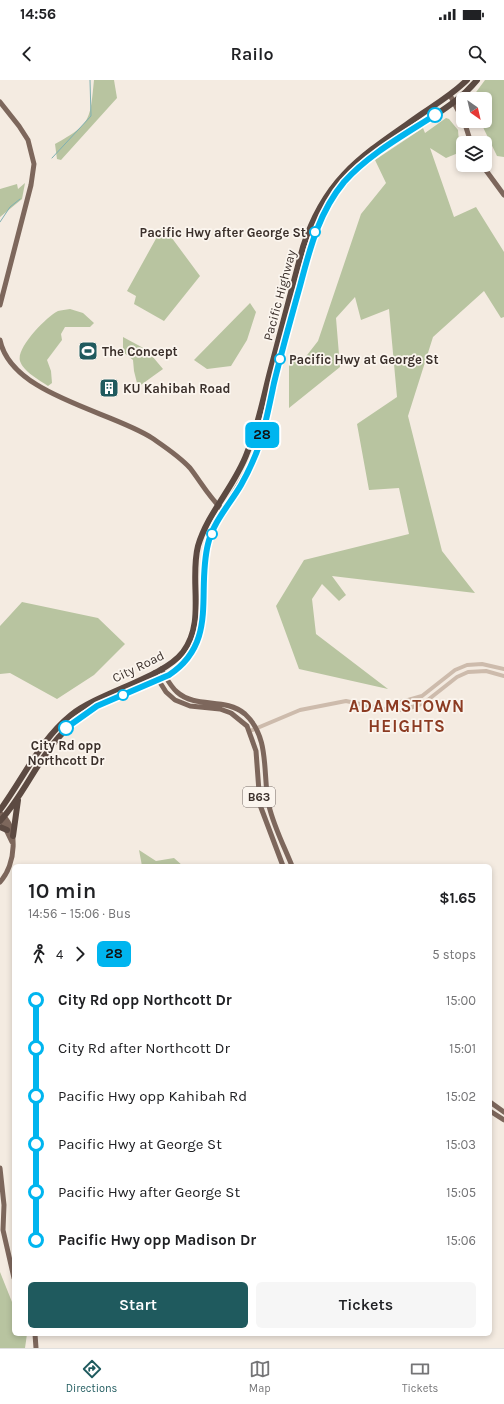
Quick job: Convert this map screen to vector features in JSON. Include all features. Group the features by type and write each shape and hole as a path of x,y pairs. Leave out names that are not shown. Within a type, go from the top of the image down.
{"highway":[{"name":"Pacific Highway","path":"217,505 240,469 255,433 303,247 321,203 338,180 354,163 450,95 467,80"},
{"name":"Pacific Highway","path":"224,511 248,472 261,440 286,333 311,243 324,212 345,182 366,161 453,103 477,80"},
{"name":"City Road","path":"1,816 53,732 71,715 106,694 154,673 182,654 190,641 194,627 197,552 202,534 217,505"},
{"name":"City Road","path":"1,816 23,789 58,737 80,717 97,706 158,680 175,671 186,661 198,642 202,623 205,558 208,542 224,511"},
{"path":"12,839 16,806 23,789"},
{"path":"0,827 7,830"}],"main road":[{"path":"450,95 456,108"},
{"path":"0,102 28,140 34,164 33,176 0,305"},
{"path":"487,172 504,195"},
{"path":"0,340 8,360 34,383 150,437 180,458 217,505 224,511"},
{"name":"B63","path":"161,669 172,687 183,696 194,701 223,704 235,708 247,716 256,729 262,746 269,805 291,864"},
{"path":"154,673 158,680"},
{"name":"B63","path":"158,680 166,692 175,700 190,706 220,709 231,713 247,726 256,751 260,805 282,864"},
{"path":"1,816 12,839"},
{"path":"0,882 9,868 12,839 10,824 1,816"},
{"path":"492,1103 504,1112"},
{"path":"492,1112 504,1120"},
{"path":"0,1168 4,1205 3,1230 12,1269"},
{"path":"35,1336 36,1348"}],"street":[{"path":"388,710 401,702 422,696 454,670 467,665 482,664 504,669"},
{"path":"250,731 300,710 346,701 388,710 404,710 424,703 457,677 468,672 486,671 504,676"}],"green space":[{"path":"94,80 114,80 117,98 61,160 57,159 55,144 76,131 87,119 90,112"},
{"path":"485,80 504,80 504,157 497,156 492,146 492,136 487,136 483,128 492,128 492,92 476,92"},
{"path":"446,118 449,119 458,130 458,136 456,136 456,154 446,158 430,148 454,217 476,207 504,252 504,317 501,318 484,291 433,337 408,416 442,551 475,593 332,576 346,595 339,601 322,584 312,599 316,634 388,689 299,669 276,606 304,560 409,534 399,488 369,490 357,424 397,397 389,309 361,320 355,297 336,318 340,367 289,408 289,361 304,359 318,341 361,214 386,183 375,160 423,128 425,133"},
{"path":"25,183 22,199 0,217 0,189 17,184 18,189"},
{"path":"163,226 200,276 164,321 134,304 136,296 127,291"},
{"path":"250,303 256,312 247,340 231,366 207,369 194,360"},
{"path":"70,309 83,313 94,323 90,327 65,327 61,334 62,340 47,360 51,371 52,383 48,386 24,368 20,361 20,355 27,341 46,320 58,311"},
{"path":"123,337 147,350 163,369 138,387 133,360 123,352"},
{"path":"22,602 98,618 125,644 94,675 57,699 10,673 0,674 0,626"},
{"path":"139,850 156,861 174,858 181,864 142,864"},
{"path":"0,1272 12,1302 12,1336 27,1336 25,1348 0,1348"}],"waterway":[{"path":"52,158 91,116 90,80"},
{"path":"0,222 10,207 20,199"}],"bus line":[{"name":"28","path":"66,728 97,706 169,675 179,668 194,650 201,632 205,558 208,542 224,511 248,472 261,440 286,333 311,243 319,221 336,192 366,161 435,115"}],"place":[{"name":"Pacific Hwy after George St","path":"315,232"},
{"name":"The Concept","path":"88,351"},
{"name":"Pacific Hwy at George St","path":"280,359"},
{"name":"KU Kahibah Road","path":"109,388"},
{"name":"City Rd opp Northcott Dr","path":"66,728"}],"district":[{"name":"ADAMSTOWN HEIGHTS","path":"407,716"}]}
